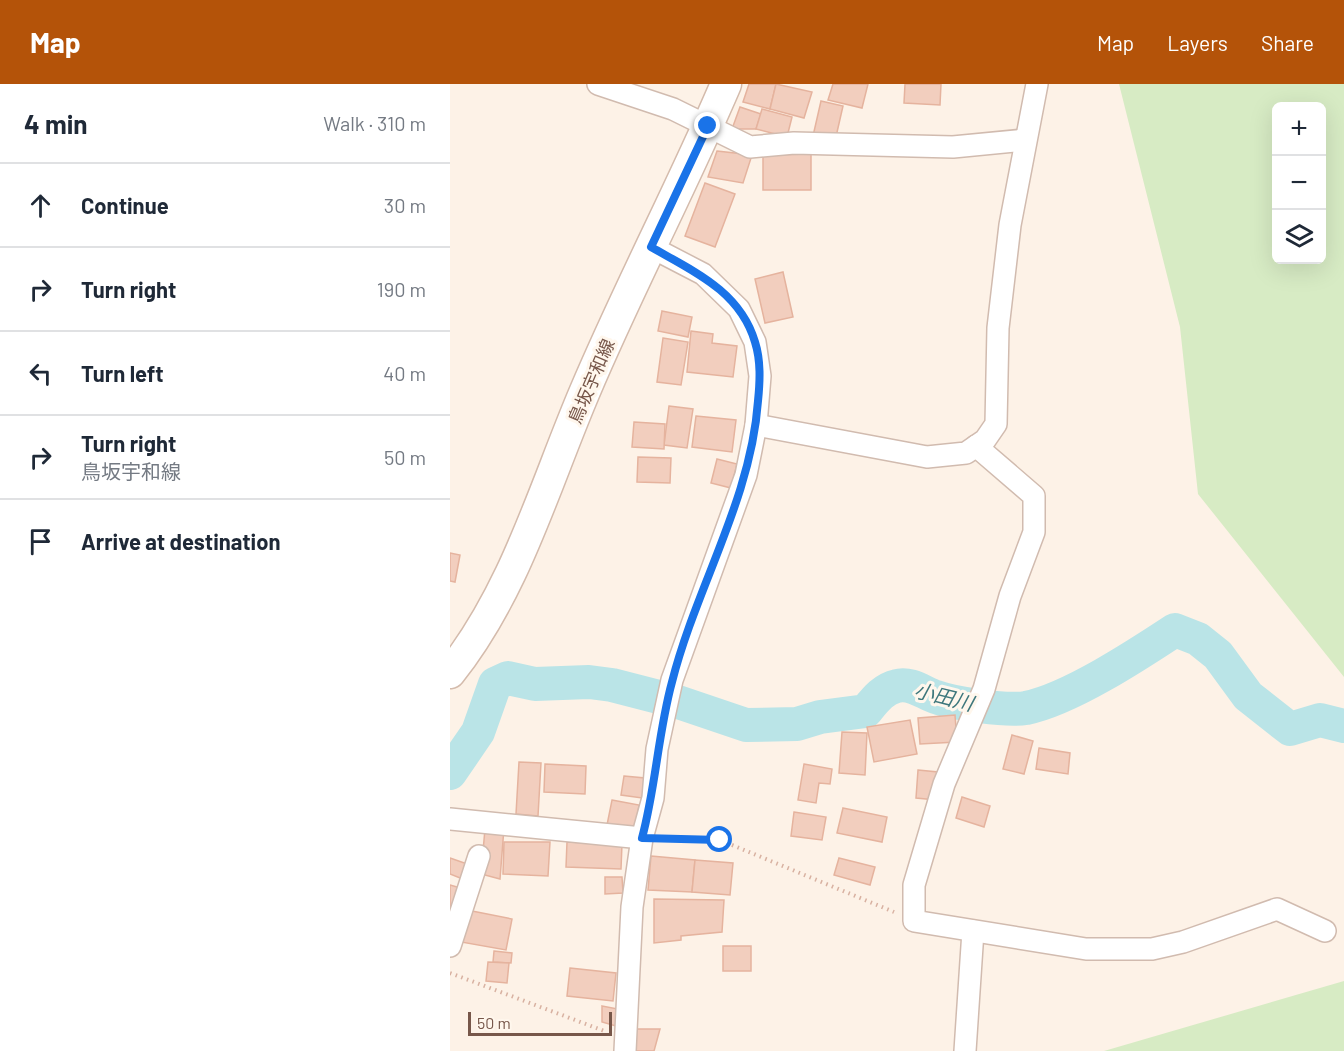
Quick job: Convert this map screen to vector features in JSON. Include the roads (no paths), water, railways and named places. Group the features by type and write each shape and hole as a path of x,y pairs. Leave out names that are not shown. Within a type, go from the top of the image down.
{"main road":[{"name":"鳥坂宇和線","path":"450,673 474,643 522,550 585,390 726,84"}],"street":[{"path":"598,84 673,109 750,147 794,143 953,147 1025,140"},
{"path":"756,425 927,457 966,453 985,440 996,424 998,327 1010,225 1037,84"},
{"path":"625,1045 632,907 642,838 653,798 657,749 672,680 746,475 756,425 760,376 755,342 739,309 703,274 651,247"},
{"path":"976,446 1034,496 1034,532 1010,596 984,689 944,784 914,885 914,921 1086,949 1152,949 1183,942 1277,909 1325,931"},
{"path":"450,819 642,838"},
{"path":"450,946 479,856"},
{"path":"965,1051 973,931"}],"waterway":[{"name":"小田川","path":"450,773 478,732 495,684 508,678 535,684 589,682 612,685 678,702 746,725 797,724 820,717 866,711 883,692 902,685 955,702 1017,709 1062,696 1123,663 1175,630 1198,639 1218,655 1248,696 1290,729 1320,720 1344,726"}]}
